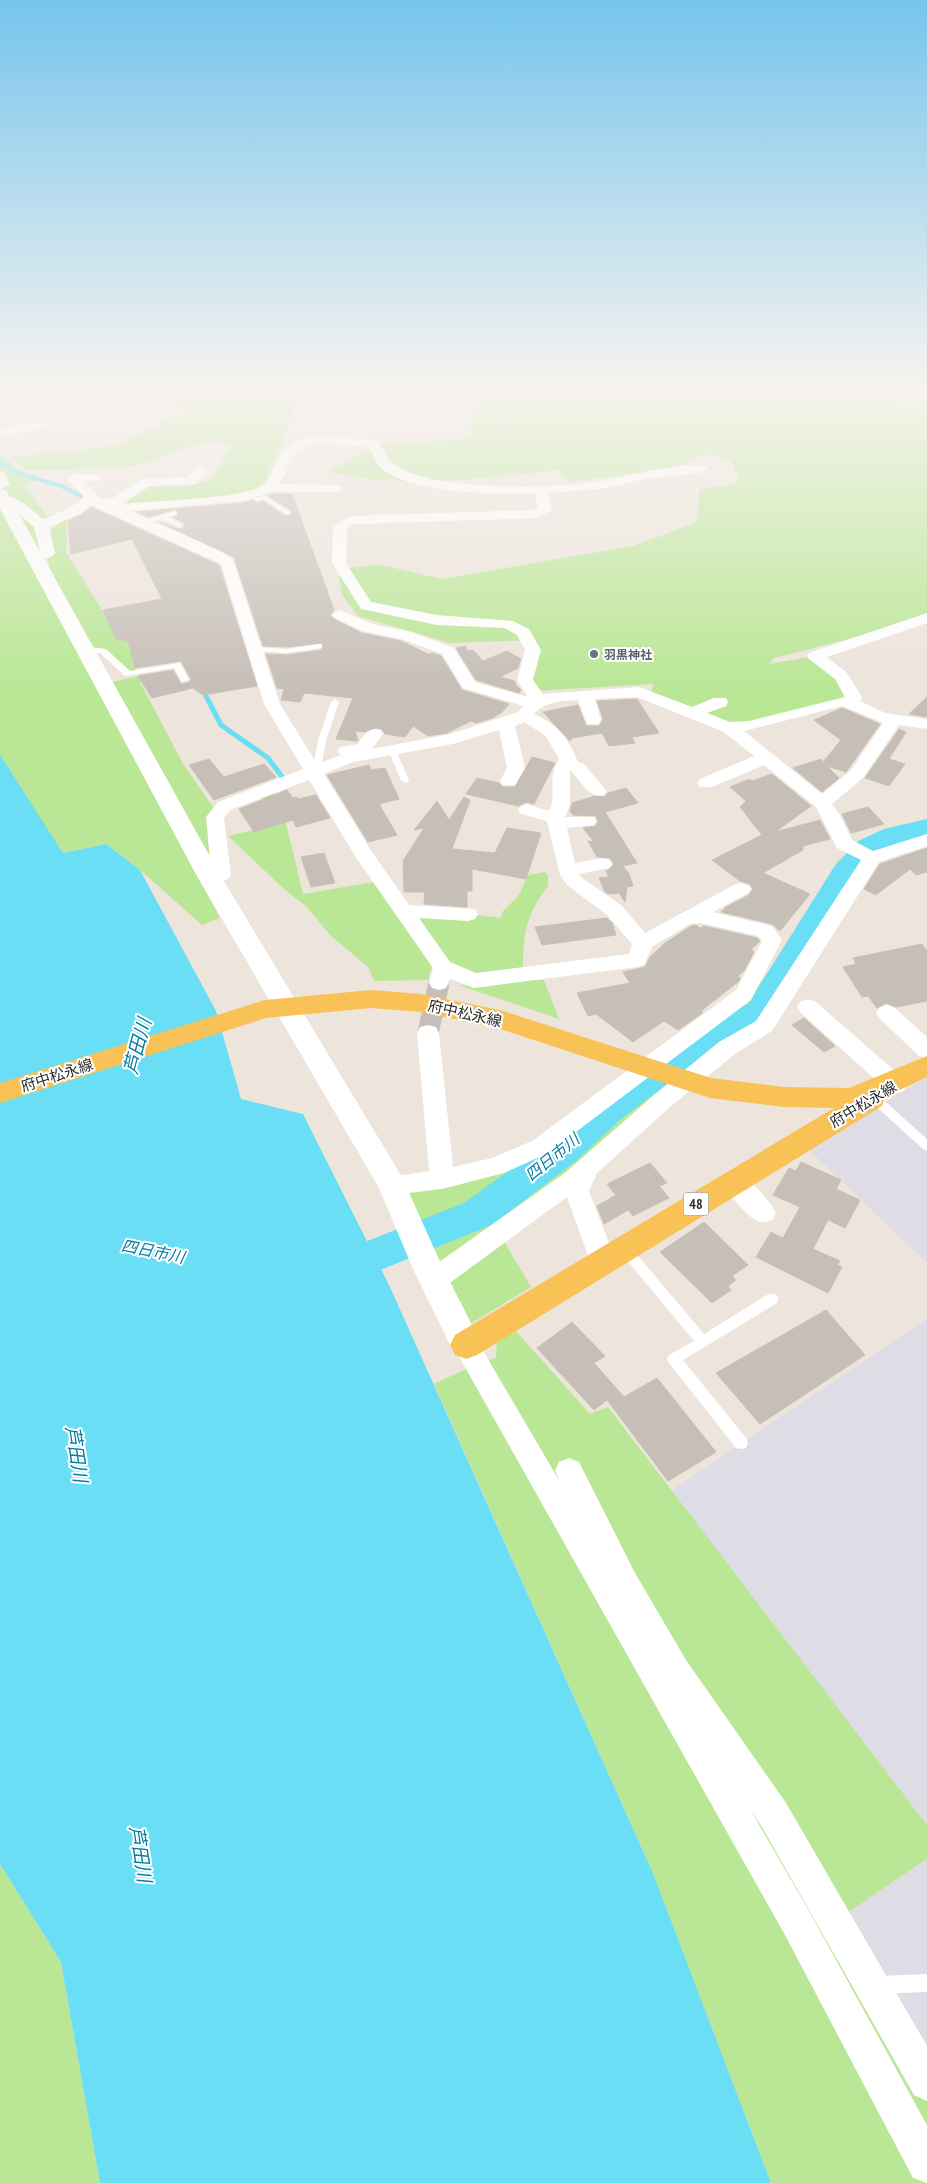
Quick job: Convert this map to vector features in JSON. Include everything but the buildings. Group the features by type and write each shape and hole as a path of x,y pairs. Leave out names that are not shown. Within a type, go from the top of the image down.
{"main road":[{"name":"府中松永線","path":"0,1093 276,1008 371,999 420,1003 500,1020 719,1089 784,1097 834,1099 888,1088"},
{"name":"府中松永線","path":"466,1345 927,1066"}],"street":[{"path":"78,484 89,493 90,500"},
{"path":"40,525 75,511 90,500 116,502 144,484"},
{"path":"112,509 257,499 271,484"},
{"path":"434,484 513,490 608,484"},
{"path":"267,488 336,489"},
{"path":"541,489 545,510 538,514 455,514 350,520 340,527 339,563 366,606 437,620 508,624 523,632 533,650 525,680 533,707 546,726 560,740 570,765 577,767 598,791"},
{"path":"2,493 40,525 48,553 36,557"},
{"path":"2,493 210,878 276,1008 392,1185 431,1275 466,1345 666,1675 774,1815 927,2082"},
{"path":"90,500 146,521 228,562 272,704 316,773 364,855 403,911 441,974 474,981 637,960 643,942 741,889"},
{"path":"340,616 368,628 405,635 448,651 469,685 533,707"},
{"path":"850,702 854,697 840,676 815,656 924,622"},
{"path":"210,878 221,876 215,816 224,806 316,773 349,758 453,740 506,723 551,697 639,692 728,727 822,803 831,815 844,844 863,854 892,850 927,840"},
{"path":"585,695 593,720"},
{"path":"728,727 750,726 842,701 850,702 873,715 927,724"},
{"path":"692,713 720,702"},
{"path":"822,803 857,774 894,720"},
{"path":"506,723 519,756 516,768 509,781"},
{"path":"316,773 340,752 363,749 374,734"},
{"path":"706,783 767,758"},
{"path":"568,759 561,770 561,805 556,821 570,875 614,910 643,942"},
{"path":"527,810 556,821 587,821"},
{"path":"431,1275 587,1168 684,1079 727,1048 764,1026 863,854"},
{"path":"570,875 604,869"},
{"path":"403,911 468,914"},
{"path":"392,1185 442,1180 496,1166 540,1147 724,1008 744,995 772,940 765,931 700,916 685,918"},
{"path":"808,1007 888,1088"},
{"path":"887,1013 927,1050"},
{"path":"428,1033 442,1180"},
{"path":"587,1168 577,1191 614,1254"},
{"path":"733,1182 764,1213"},
{"path":"569,1471 666,1675 797,1924 927,2164"}],"lane":[{"path":"257,499 264,497 288,513"},
{"path":"146,521 175,514"},
{"path":"163,517 181,526"},
{"path":"255,650 288,651 319,646"},
{"path":"85,648 103,651 128,674 176,665 185,680"},
{"path":"316,773 322,741 335,702"},
{"path":"392,750 405,780"},
{"path":"888,1088 927,1146"},
{"path":"614,1254 703,1342"},
{"path":"741,1444 674,1359 772,1299"},
{"path":"871,1985 927,1983"}],"shaded area":[{"path":"927,1077 927,1263 808,1149"},
{"path":"927,1319 927,1825 671,1491"},
{"path":"927,1859 927,2082 835,1921"}],"green space":[{"path":"0,484 30,484 25,486 46,515 61,514 41,525 48,549 51,531 67,515 66,552 102,610 117,640 128,641 136,673 128,674 105,653 85,648 49,566 47,551 36,557 0,494"},
{"path":"195,484 262,484 254,492 213,499 120,507 144,487 187,486"},
{"path":"927,484 927,619 774,658 769,664 815,656 849,689 842,701 728,727 651,696 653,684 532,691 525,680 536,640 450,643 358,616 342,595 339,578 344,569 377,564 442,579 633,546 697,522 699,489 727,485"},
{"path":"0,502 220,918 202,925 140,870 106,844 63,853 4,763 0,755"},
{"path":"143,675 140,682 183,764 213,807 215,817 210,864 112,682"},
{"path":"271,789 292,819 286,823 303,894 374,882 432,966 428,980 374,981 368,967 330,935 307,907 284,889 228,836 275,825 260,793"},
{"path":"927,822 927,840 872,858 770,1014 499,1233 531,1287 459,1331 392,1185 496,1166 746,1002 778,959 827,885 837,861 854,849 895,830"},
{"path":"545,872 548,875 548,886 535,905 528,924 525,934 523,968 477,975 446,963 406,913 468,914 501,918 503,911 519,895 528,875"},
{"path":"526,980 544,980 559,1019 458,985 485,987"},
{"path":"513,1328 590,1414 608,1407 927,1825 927,1859 835,1921 927,2082 927,2183 771,2183 649,1864 434,1384 477,1364 496,1358 497,1338"},
{"path":"0,1864 61,1962 100,2183 0,2183"}],"water":[{"name":"芦田川","path":"0,755 63,853 106,844 140,870 216,1011 241,1099 303,1114 389,1285 652,1871 771,2183 100,2183 61,1962 0,1864"}],"waterway":[{"path":"54,484 89,500"},
{"path":"206,696 221,725 268,758 283,778"},
{"name":"四日市川","path":"328,1274 478,1214 564,1150 607,1110 685,1052 730,1025 760,1013 845,874 869,848 895,836 927,828"}],"tunnel":[{"path":"428,1033 439,983"}],"place":[{"name":"羽黒神社","path":"594,654"}]}
